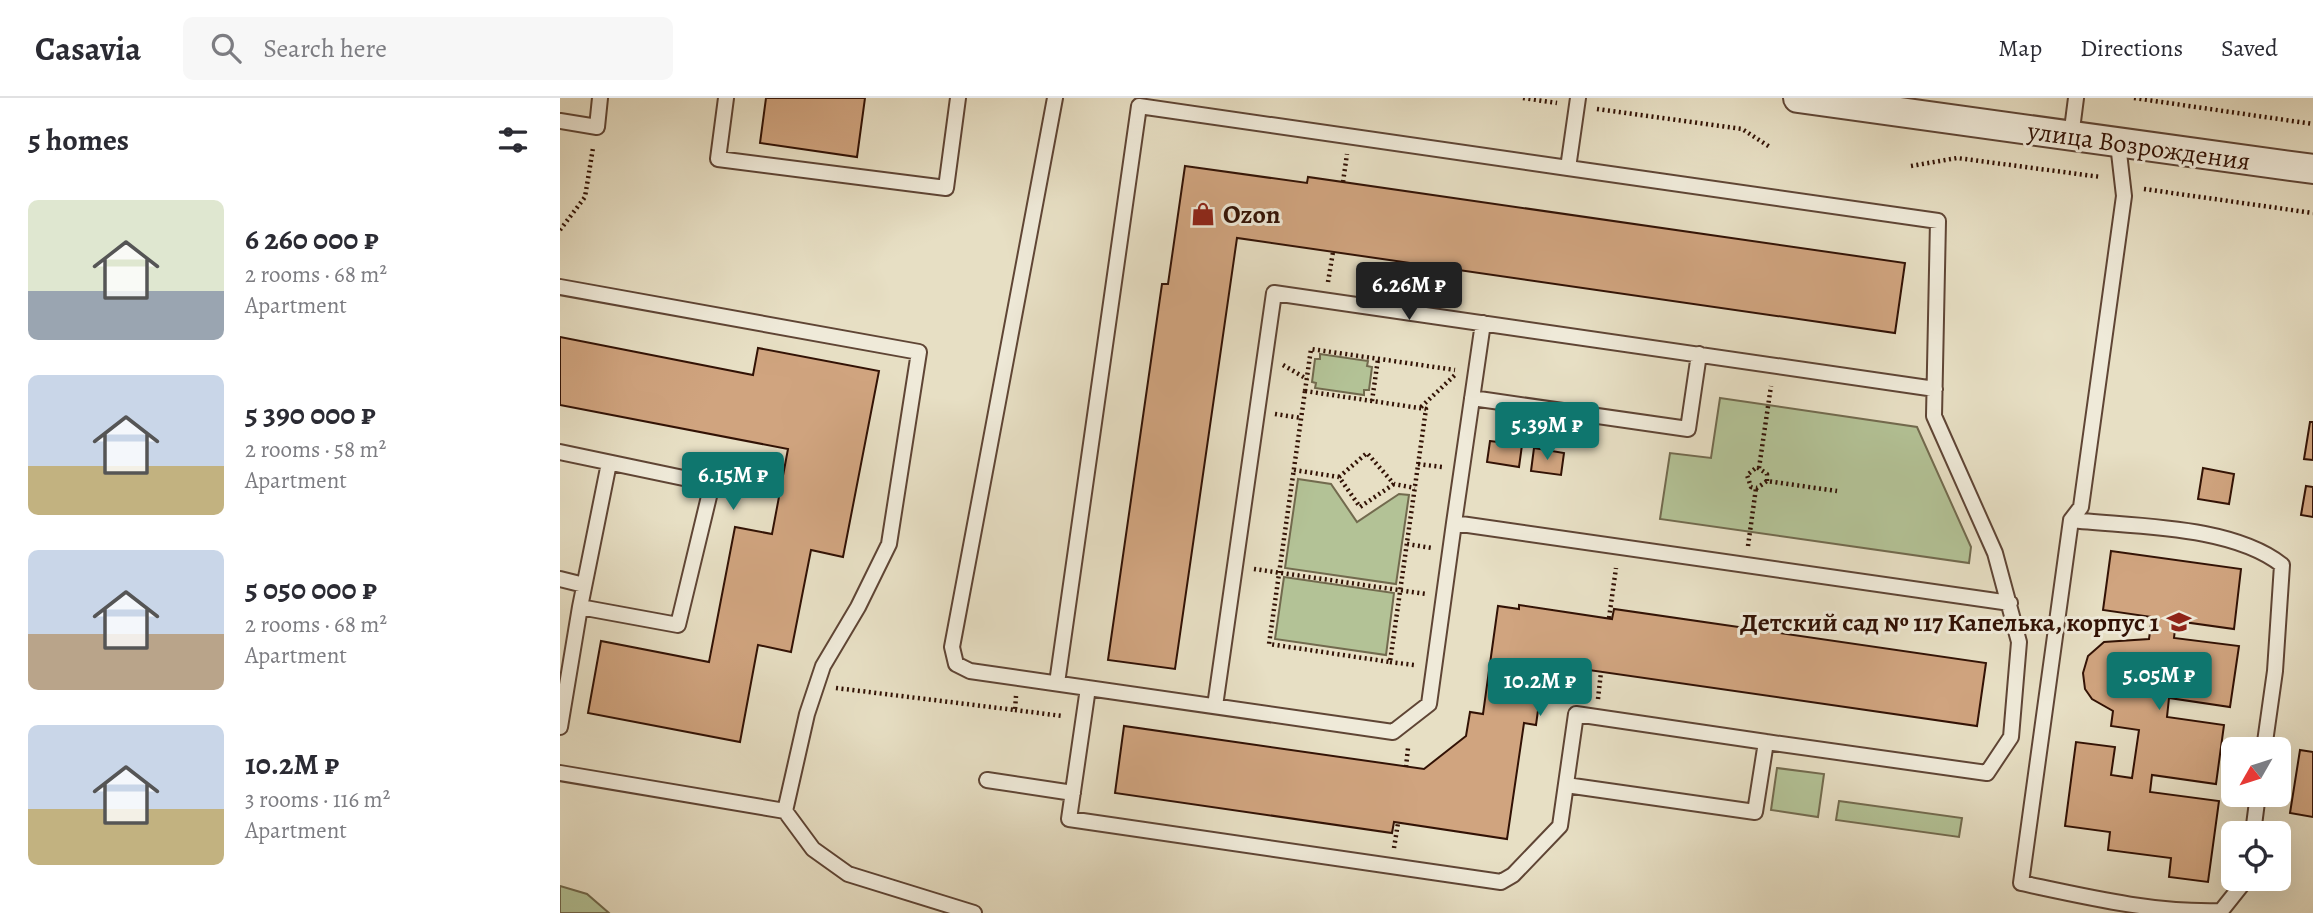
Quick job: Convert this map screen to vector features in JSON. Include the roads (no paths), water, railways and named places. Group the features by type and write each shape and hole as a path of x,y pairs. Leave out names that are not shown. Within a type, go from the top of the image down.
{"street":[{"name":"улица Возрождения","path":"1798,98 2313,169"}],"lane":[{"path":"560,121 597,127 600,98"},
{"path":"726,98 718,159 947,188 958,98"},
{"path":"1055,98 952,647 956,664 970,671 1393,732 1429,704 1483,323"},
{"path":"2071,137 2076,98"},
{"path":"1568,168 1577,102"},
{"path":"1056,683 1139,106 1938,221 1934,416 1995,553 2019,642 2011,737 1987,773 1576,714 1560,826 1513,875 1501,882 1069,819 1088,688"},
{"path":"2118,144 2123,183 2081,507 2071,520 2021,883 2118,904 2190,913 2221,911 2237,891"},
{"path":"560,287 919,352 889,544 858,607 823,666 785,811"},
{"path":"1215,706 1274,293 1935,389"},
{"path":"1472,398 1688,429 1699,354"},
{"path":"560,453 712,484 678,625 580,607"},
{"path":"560,727 584,585 609,463"},
{"path":"2071,520 2237,541 2266,552 2282,565 2275,671 2266,737"},
{"path":"1454,523 2010,603"},
{"path":"560,579 584,585"},
{"path":"1566,785 1755,813 1766,741"},
{"path":"560,773 785,811 813,849 848,874 974,913"},
{"path":"987,780 1073,793"}],"place":[{"name":"Ozon","path":"1203,214"},
{"name":"Детский сад № 117 Капелька, корпус 1","path":"2179,622"}]}
